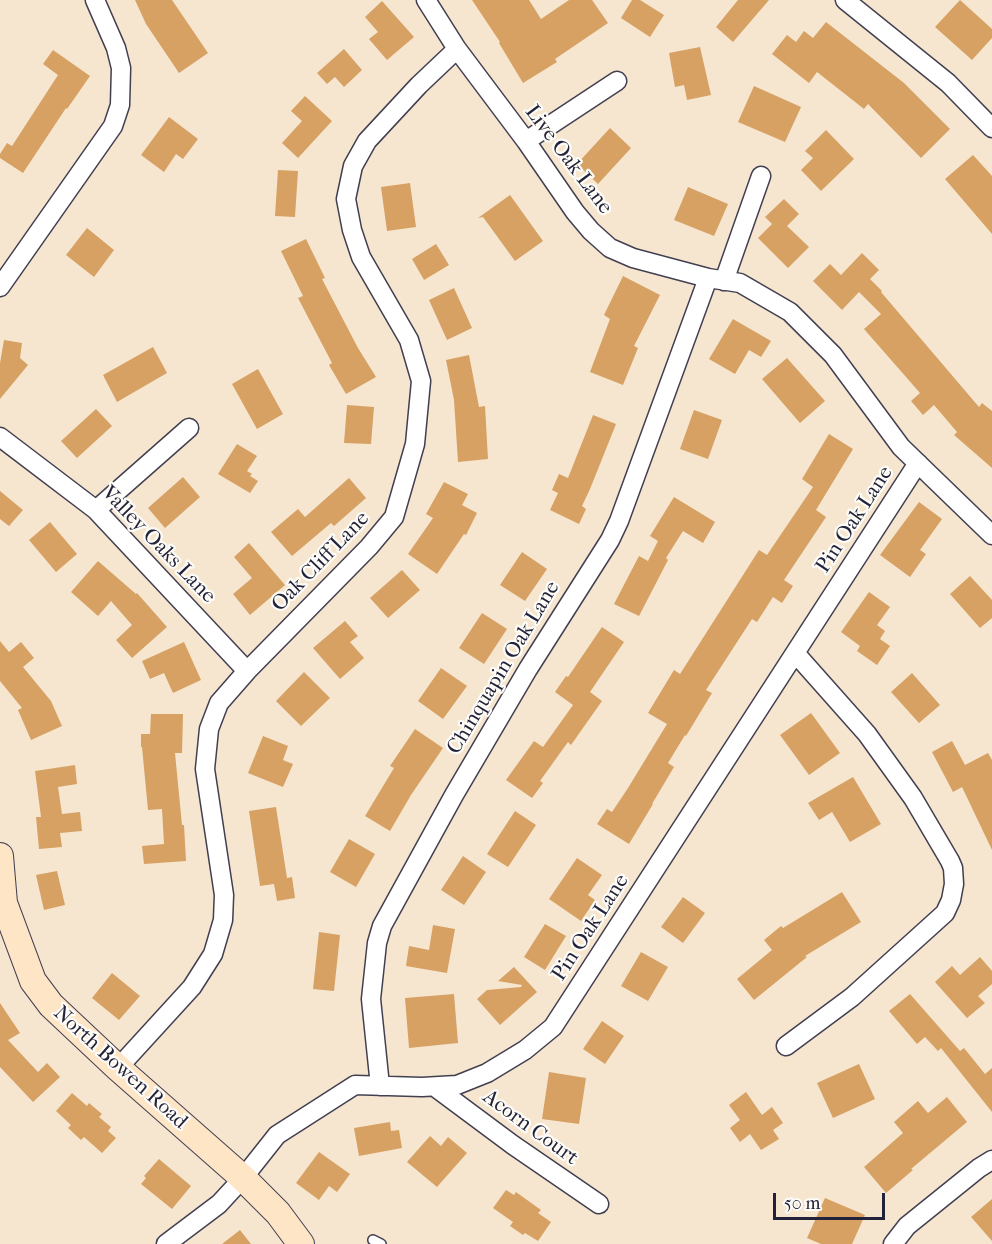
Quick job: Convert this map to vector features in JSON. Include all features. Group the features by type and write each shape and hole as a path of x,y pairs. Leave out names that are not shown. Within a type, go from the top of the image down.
{"street":[{"path":"0,287 113,126 120,105 121,68 116,48 95,0"},
{"name":"Live Oak Lane","path":"426,0 458,49 526,141 574,212 591,231 610,248 633,258 740,283 790,312 833,355 901,447 992,536"},
{"path":"846,0 948,83 992,128"},
{"name":"Oak Cliff Lane","path":"118,1068 192,987 213,954 223,920 224,895 205,769 209,729 219,703 247,670 369,547 394,517 415,444 421,381 409,340 361,257 352,230 346,199 353,166 367,141 419,84 458,49"},
{"path":"526,141 617,81"},
{"path":"716,279 761,176"},
{"name":"Chinquapin Oak Lane","path":"380,1086 371,999 377,943 382,926 459,785 615,530 716,279"},
{"path":"96,510 189,428"},
{"name":"Valley Oaks Lane","path":"0,437 96,510 247,670"},
{"name":"Pin Oak Lane","path":"166,1244 219,1203 243,1178 277,1135 355,1085 457,1085 487,1073 525,1050 553,1027 918,463"},
{"path":"786,1046 852,997 945,913 951,900 954,884 950,861 913,798 867,734 796,654"},
{"name":"North Bowen Road","path":"0,856 2,903 33,981 51,1005 118,1068 243,1178 278,1213 301,1244"},
{"name":"Acorn Court","path":"435,1086 513,1145 599,1204"},
{"path":"893,1244 907,1226 992,1160"}],"building":[{"path":"135,0 172,0 208,53 179,73 146,24"},
{"path":"472,0 529,0 541,19 569,0 592,0 608,23 555,59 557,62 523,83 500,42"},
{"path":"632,0 640,0 664,15 650,37 621,18"},
{"path":"738,0 769,0 733,42 716,27"},
{"path":"960,0 992,29 992,38 972,60 935,27"},
{"path":"382,1 414,37 387,60 369,39 378,32 365,17"},
{"path":"826,22 904,83 950,129 921,158 868,104 864,109 817,72 809,83 772,54 787,35 796,42 804,31 813,38"},
{"path":"700,47 711,95 687,100 684,85 675,87 669,53"},
{"path":"344,49 362,70 344,87 335,77 327,84 317,73"},
{"path":"53,50 90,76 23,173 0,158 0,154 7,143 12,146 58,75 43,64"},
{"path":"754,86 801,107 785,142 738,122"},
{"path":"305,96 332,121 298,158 282,143 302,121 291,111"},
{"path":"169,117 198,139 183,159 176,154 164,172 141,155"},
{"path":"610,128 631,148 598,184 577,164"},
{"path":"826,130 854,159 821,191 801,170 813,158 805,151"},
{"path":"973,155 992,176 992,234 945,179"},
{"path":"278,170 298,171 295,217 275,216"},
{"path":"410,183 416,227 387,231 381,187"},
{"path":"688,187 728,204 714,236 674,220"},
{"path":"510,195 543,241 515,261 483,217 478,218"},
{"path":"784,199 799,214 787,226 809,247 788,268 758,238 772,224 765,217"},
{"path":"87,228 114,250 94,277 66,255"},
{"path":"306,239 325,278 322,279 376,377 346,394 329,365 332,363 298,298 303,296 281,251"},
{"path":"436,244 449,265 424,280 412,259"},
{"path":"862,253 879,270 870,279 979,407 982,403 992,411 992,468 954,435 957,432 934,405 923,415 911,401 920,393 864,329 881,314 859,292 842,310 813,281 830,264 841,275"},
{"path":"623,276 660,295 634,346 638,348 623,385 590,372 610,319 604,315"},
{"path":"454,288 472,328 447,340 429,300"},
{"path":"733,319 771,341 761,357 749,350 735,374 709,359"},
{"path":"4,340 22,343 20,358 28,365 0,399 0,363"},
{"path":"153,347 167,373 117,402 103,375"},
{"path":"469,355 479,407 485,406 488,459 458,462 454,400 446,360"},
{"path":"787,358 825,401 800,423 762,379"},
{"path":"258,369 283,414 257,429 232,384"},
{"path":"347,405 374,407 371,444 344,443"},
{"path":"96,409 112,426 77,458 61,441"},
{"path":"694,410 722,420 708,459 680,449"},
{"path":"593,415 616,424 582,506 586,509 579,524 550,510 558,493 552,490 559,474 568,478"},
{"path":"829,434 853,449 816,510 826,517 784,580 793,586 782,603 773,597 757,622 752,619 706,690 712,693 668,763 674,767 629,844 597,824 607,809 612,812 667,724 648,713 674,670 680,674 759,550 767,555 813,487 802,479"},
{"path":"237,444 257,456 247,471 258,481 250,493 218,474"},
{"path":"183,477 200,497 165,528 148,508"},
{"path":"349,478 366,498 334,526 331,523 292,556 271,532 298,509 305,517"},
{"path":"444,482 468,494 462,505 477,513 466,535 464,534 437,574 408,554 433,518 426,514"},
{"path":"0,491 23,510 9,526 0,519"},
{"path":"674,497 715,522 703,543 683,531 666,558 668,560 639,616 614,604 639,556 648,561 658,541 650,536"},
{"path":"919,502 942,519 920,550 926,554 910,577 880,555"},
{"path":"50,522 77,554 56,572 29,540"},
{"path":"249,543 285,585 250,615 233,594 252,578 234,557"},
{"path":"522,552 547,569 525,601 500,585"},
{"path":"98,561 137,593 167,627 132,658 116,640 132,625 111,601 98,616 71,592"},
{"path":"402,570 420,590 388,618 370,598"},
{"path":"970,576 992,600 992,618 980,628 950,594"},
{"path":"869,592 890,607 877,625 885,631 880,639 890,646 877,665 857,651 860,646 841,632"},
{"path":"482,613 507,629 484,664 459,648"},
{"path":"345,621 358,636 350,642 364,658 340,679 313,648"},
{"path":"602,627 624,642 590,692 602,701 571,745 568,742 540,781 543,783 532,798 506,780 534,741 543,747 573,705 555,692"},
{"path":"0,641 9,652 21,642 34,658 23,667 51,701 62,726 31,740 18,710 22,708 0,681"},
{"path":"184,642 201,680 173,693 164,673 150,679 142,661"},
{"path":"441,668 467,686 443,719 418,701"},
{"path":"304,672 330,698 301,726 276,701"},
{"path":"912,673 940,705 919,723 891,692"},
{"path":"811,713 840,753 809,775 780,735"},
{"path":"151,714 183,714 182,753 175,753 186,861 144,864 142,846 164,844 162,809 148,810 141,747 141,734 150,734"},
{"path":"415,729 443,748 390,831 365,816 394,768 390,766"},
{"path":"263,736 288,746 283,760 293,764 283,787 248,773"},
{"path":"952,741 965,765 988,753 992,760 992,850 962,787 953,792 932,752"},
{"path":"75,765 77,784 58,787 62,814 80,812 82,831 60,833 62,847 39,849 36,817 41,817 35,771"},
{"path":"853,777 881,824 850,842 832,812 819,820 808,803"},
{"path":"276,807 287,878 292,877 295,898 277,901 274,884 260,886 249,811"},
{"path":"515,811 536,825 508,867 487,854"},
{"path":"349,839 375,854 356,887 330,872"},
{"path":"463,856 486,872 464,905 441,890"},
{"path":"577,858 602,875 588,895 595,900 581,921 549,899"},
{"path":"57,871 65,905 44,910 36,875"},
{"path":"842,892 861,922 805,956 807,957 754,1000 737,979 772,950 764,940 781,926 783,928"},
{"path":"683,897 705,913 683,943 661,927"},
{"path":"545,924 566,936 545,970 524,957"},
{"path":"433,925 455,929 447,973 406,966 409,946 429,950"},
{"path":"319,932 340,935 334,991 313,989"},
{"path":"641,952 668,967 648,1001 621,986"},
{"path":"980,957 992,971 992,984 978,996 985,1003 967,1018 935,982 952,966 960,975"},
{"path":"514,967 537,992 500,1025 477,999 487,990 521,987 522,985 498,981"},
{"path":"112,973 140,996 119,1020 92,998"},
{"path":"454,994 458,1043 409,1048 405,998"},
{"path":"910,994 960,1051 964,1048 985,1074 992,1068 992,1112 941,1048 938,1051 925,1037 917,1044 889,1011"},
{"path":"0,1003 20,1033 8,1040 38,1072 47,1063 60,1077 33,1102 0,1067"},
{"path":"602,1021 624,1036 605,1064 583,1049"},
{"path":"859,1064 875,1099 833,1118 817,1083"},
{"path":"549,1072 586,1078 579,1124 542,1119"},
{"path":"746,1092 762,1115 772,1107 783,1123 773,1130 779,1139 761,1150 750,1134 740,1142 730,1128 740,1120 729,1105"},
{"path":"72,1093 87,1106 89,1103 102,1114 99,1117 111,1127 108,1131 116,1138 102,1153 84,1137 81,1140 68,1128 71,1125 56,1111"},
{"path":"947,1097 967,1122 886,1193 864,1167 903,1133 894,1122 918,1101 928,1113"},
{"path":"390,1122 391,1131 399,1130 402,1148 359,1156 354,1128"},
{"path":"430,1136 441,1146 448,1137 467,1153 437,1187 407,1162"},
{"path":"319,1152 350,1174 337,1192 329,1186 319,1200 296,1183"},
{"path":"159,1159 191,1186 172,1209 141,1184 146,1178 144,1176"},
{"path":"506,1190 514,1195 516,1192 541,1210 538,1213 551,1222 538,1241 510,1226 513,1222 493,1208"},
{"path":"825,1198 865,1215 852,1244 821,1244 807,1238"},
{"path":"992,1199 992,1241 971,1217"},
{"path":"240,1230 251,1244 222,1244"}]}
